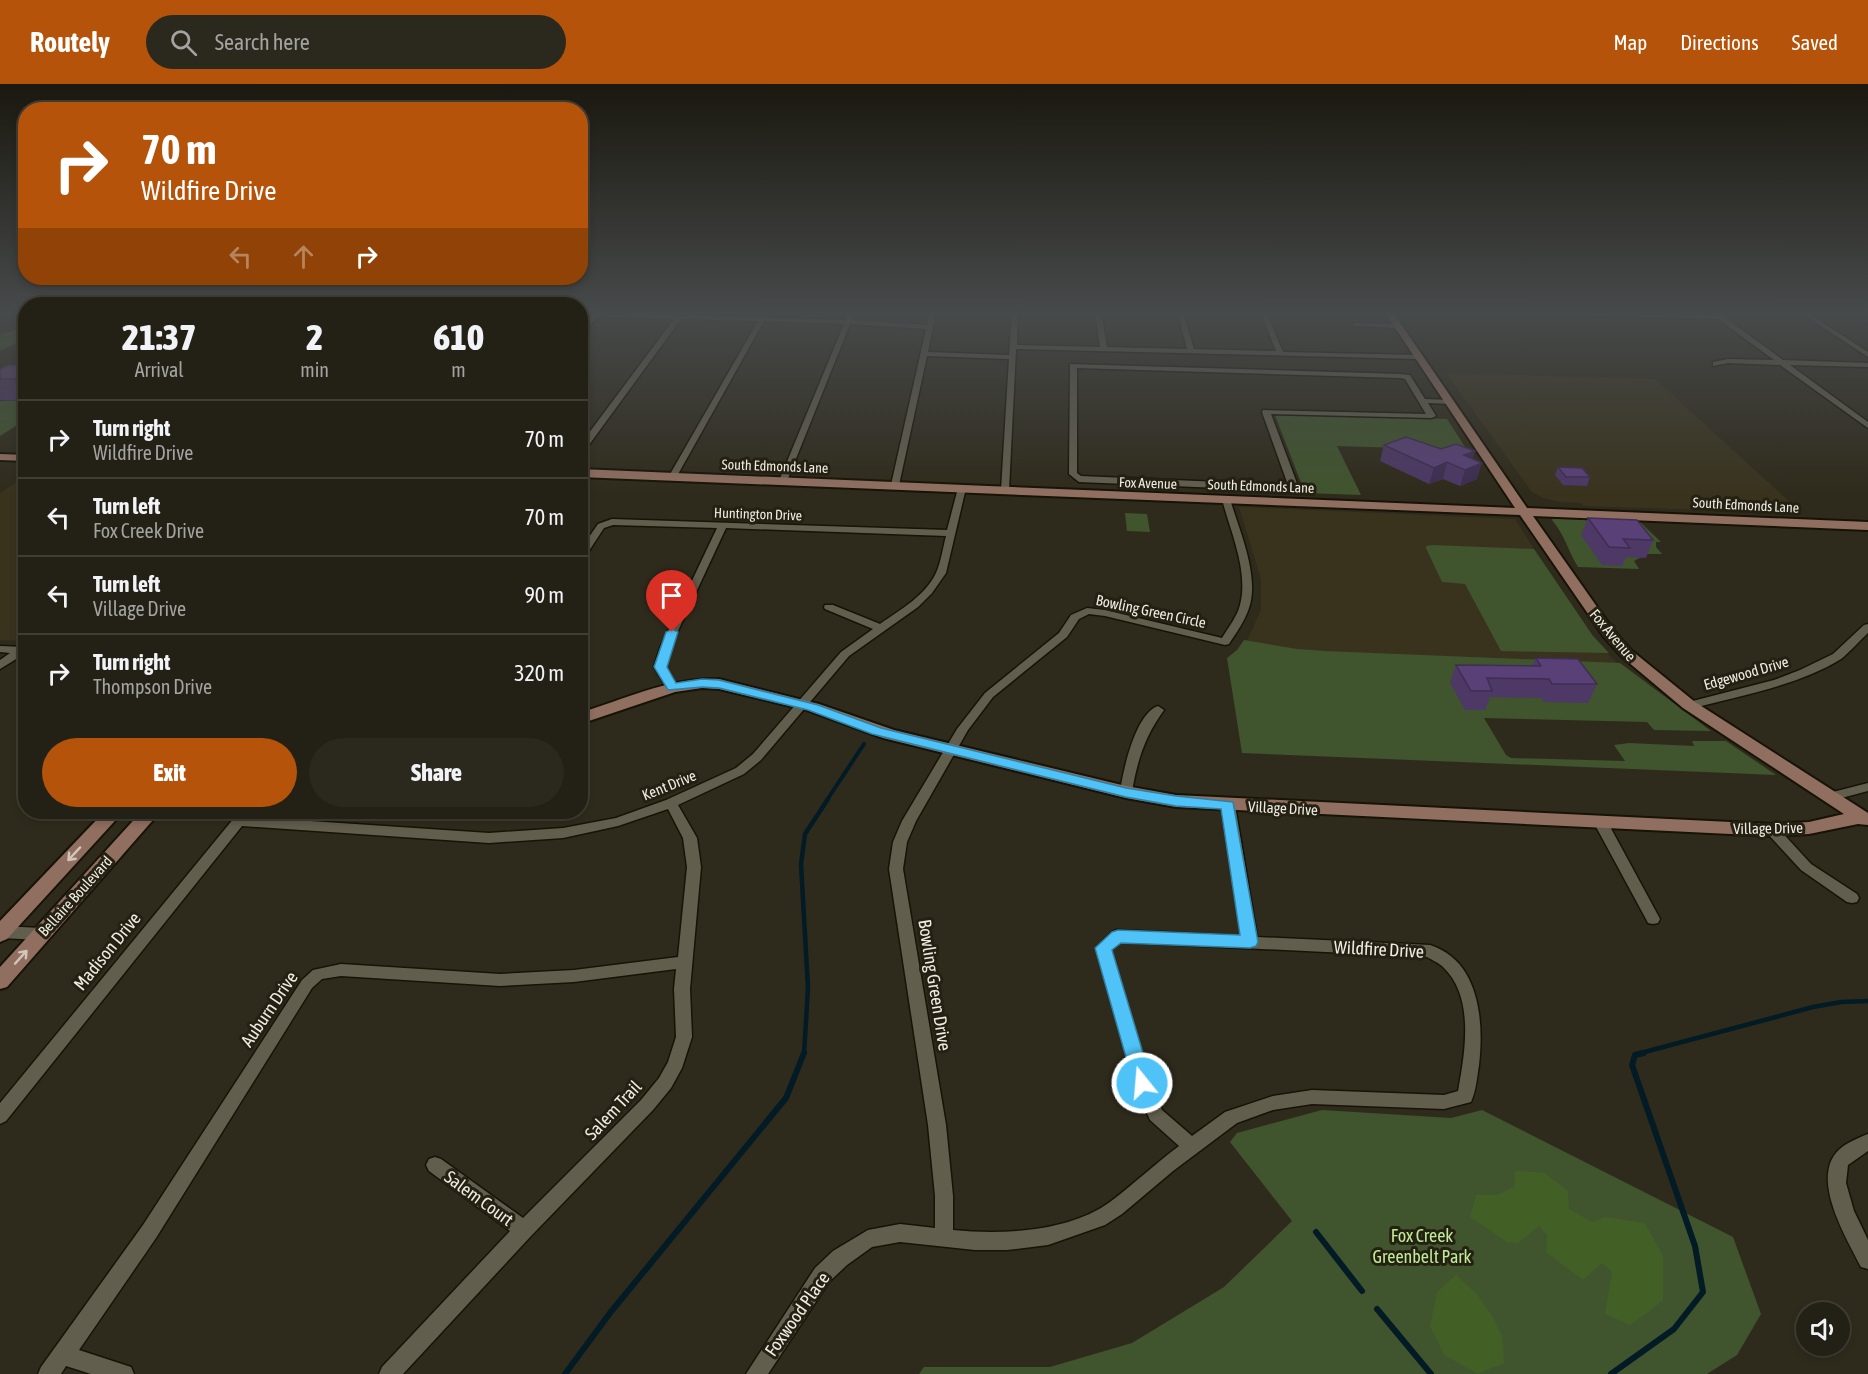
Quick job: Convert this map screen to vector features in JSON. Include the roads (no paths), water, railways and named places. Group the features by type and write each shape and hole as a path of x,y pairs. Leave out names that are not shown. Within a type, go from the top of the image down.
{"street":[{"path":"588,440 639,371"},
{"path":"673,476 733,371"},
{"path":"783,481 828,371"},
{"path":"895,486 919,371"},
{"path":"1005,490 1011,371"},
{"name":"Fox Avenue","path":"1073,371 1073,474 1079,479 1104,488 1294,486 1266,412 1432,416 1407,377 1243,371"},
{"name":"Fox Avenue","path":"1429,371 1609,634 1630,658 1689,705 1864,820"},
{"path":"1793,371 1868,426"},
{"path":"1425,402 1450,403"},
{"path":"0,447 18,448"},
{"path":"0,457 18,458"},
{"name":"South Edmonds Lane","path":"588,473 1005,490 1104,488 1226,499 1868,526"},
{"name":"Kent Drive","path":"276,819 489,838 563,833 618,822 671,803 740,771 775,738 845,654 914,605 928,591 941,573 962,488"},
{"path":"1263,488 1267,501"},
{"name":"Bowling Green Circle","path":"952,750 963,729 989,695 1063,634 1075,617 1087,611 1105,613 1226,642 1242,612 1246,592 1245,572 1226,499"},
{"name":"Huntington Drive","path":"588,546 601,526 612,522 952,533"},
{"path":"672,687 660,667 665,648 723,526"},
{"path":"829,607 882,629"},
{"name":"Edgewood Drive","path":"1689,705 1778,682 1803,672 1838,656 1868,627"},
{"path":"0,649 18,650"},
{"path":"0,666 18,653"},
{"name":"Village Drive","path":"588,716 672,687 702,683 719,684 802,704 877,731 1126,792 1168,800 1228,805 1772,830 1809,828 1864,820"},
{"path":"1126,792 1138,739 1146,724 1158,710"},
{"name":"Bowling Green Drive","path":"944,1239 944,1196 937,1125 896,869 900,842 909,821 952,750"},
{"path":"1830,797 1868,787"},
{"name":"Salem Trail","path":"389,1374 524,1230 647,1105 665,1083 676,1063 684,1036 682,989 686,962 687,917 694,867 690,838 671,803"},
{"path":"1228,805 1250,942"},
{"name":"Bellaire Boulevard","path":"1,933 107,819"},
{"name":"Bellaire Boulevard","path":"0,981 145,819"},
{"name":"Madison Drive","path":"0,1116 240,819"},
{"path":"1600,823 1653,919"},
{"path":"1772,830 1806,867 1851,898"},
{"path":"1,933 42,934"},
{"name":"Wildfire Drive","path":"944,1239 1007,1241 1038,1237 1098,1219 1116,1208 1167,1165 1192,1147 1231,1117 1273,1103 1312,1097 1444,1101 1465,1097 1471,1066 1472,1012 1461,974 1444,957 1430,951 1118,936 1103,948 1147,1094 1156,1115 1192,1147"},
{"name":"Auburn Drive","path":"48,1374 133,1256 307,984 318,974 341,970 500,980 573,976 686,962"},
{"path":"1868,1142 1841,1160 1836,1174 1837,1187 1845,1212 1868,1260"},
{"name":"Salem Court","path":"435,1165 524,1230"},
{"name":"Foxwood Place","path":"756,1374 822,1275 840,1258 868,1239 900,1233 944,1239"},
{"path":"63,1355 124,1374"}],"waterway":[{"path":"827,800 864,744"},
{"path":"804,1054 808,988 801,864 805,834 828,799"},
{"path":"1637,1054 1813,1007 1841,1002 1868,1001"},
{"path":"565,1374 610,1313 786,1098 804,1053"},
{"path":"1611,1374 1674,1329 1703,1292 1695,1246 1632,1065 1635,1055 1644,1053"},
{"path":"1316,1232 1362,1291"},
{"path":"1377,1309 1431,1374"}],"park label":[{"name":"Fox Creek Greenbelt Park","path":"1422,1245"}]}
